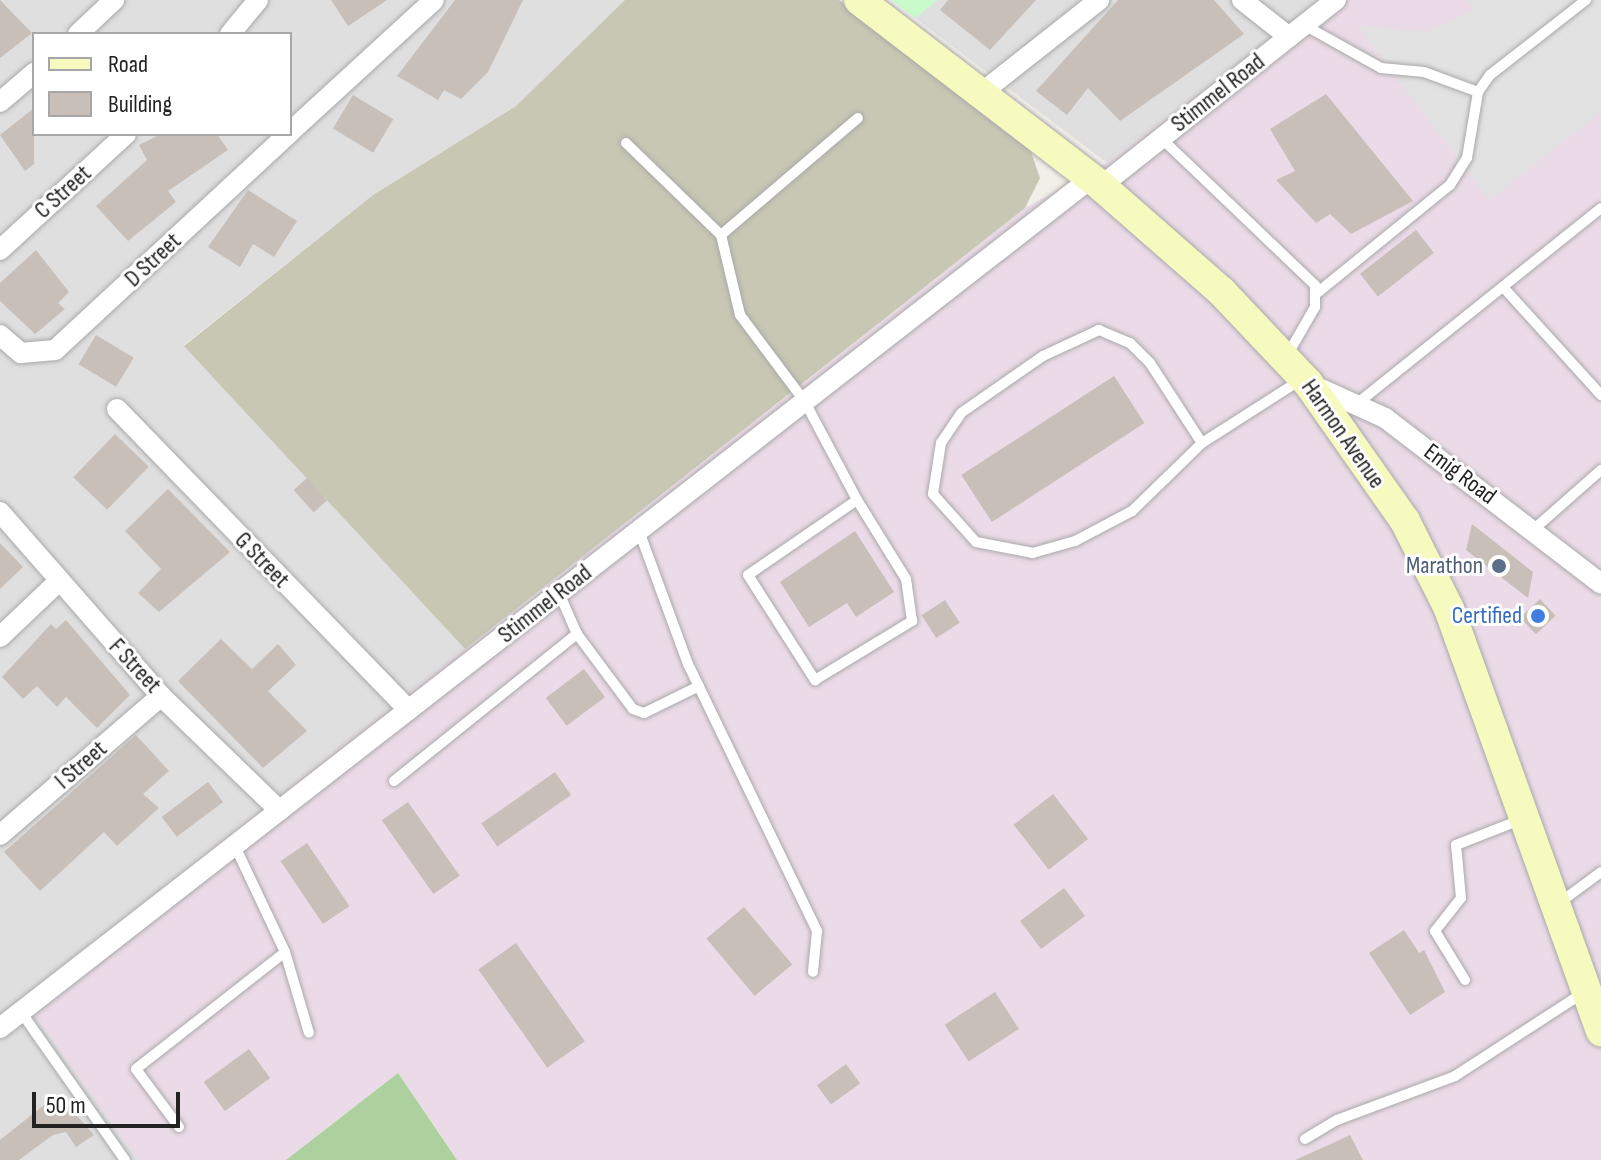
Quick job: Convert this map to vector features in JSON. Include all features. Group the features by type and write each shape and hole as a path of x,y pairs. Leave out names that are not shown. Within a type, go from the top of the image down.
{"main road":[{"name":"Harmon Avenue","path":"859,0 1095,183 1299,372 1405,521 1449,609 1601,1031"}],"street":[{"path":"80,32 114,0"},
{"path":"232,32 258,0"},
{"name":"D Street","path":"292,130 434,0"},
{"path":"980,94 1099,0"},
{"path":"1242,0 1297,31"},
{"name":"Stimmel Road","path":"0,1028 805,402 1095,183 1161,138 1336,0"},
{"path":"0,102 32,75"},
{"name":"C Street","path":"0,250 124,136"},
{"name":"D Street","path":"4,339 30,355 55,350 286,136"},
{"name":"Emig Road","path":"1299,372 1359,402 1601,584"},
{"name":"G Street","path":"117,409 409,710"},
{"name":"F Street","path":"0,512 161,696 280,811"},
{"path":"0,637 59,581"},
{"name":"I Street","path":"0,835 161,696"}],"lane":[{"path":"1202,443 1150,363 1130,343 1099,330 1043,356 961,413 941,443 933,494 976,542 1033,553 1075,541 1132,511 1202,443 1299,372 1317,293 1450,185 1467,158 1478,92 1586,0"},
{"path":"1297,31 1381,68 1424,72 1478,92"},
{"path":"721,235 858,118"},
{"path":"1161,138 1317,293"},
{"path":"626,143 721,235 740,315 805,402 857,500 906,579 912,621 815,680 748,575 857,500"},
{"path":"1359,402 1601,208"},
{"path":"1503,287 1601,395"},
{"path":"1533,530 1601,470"},
{"path":"639,531 699,686 817,931 813,972"},
{"path":"559,593 577,634 633,709 644,713 699,686"},
{"path":"394,781 577,634"},
{"path":"1465,980 1435,931 1461,898 1456,845 1524,818"},
{"path":"235,846 285,952 309,1033"},
{"path":"1554,907 1601,872"},
{"path":"179,1127 136,1069 285,952"},
{"path":"1305,1139 1337,1120 1455,1076 1585,992"},
{"path":"21,1012 125,1160"}],"shaded area":[{"path":"0,0 625,0 516,106 373,195 184,345 465,649 22,997 138,1160 0,1160"},
{"path":"625,0 839,0 1029,146 1040,178 1025,208 465,649 184,346 373,195 516,106"},
{"path":"937,0 1320,0 1107,163 915,18"},
{"path":"1320,0 1601,0 1601,1160 457,1160 398,1073 286,1160 138,1160 22,997 1025,208 1107,163"},
{"path":"1467,0 1601,0 1601,112 1489,200 1356,25 1427,32 1474,10"}],"green space":[{"path":"892,0 937,0 915,18"},
{"path":"398,1073 457,1160 286,1160"}],"building":[{"path":"0,0 32,33 0,58"},
{"path":"331,0 387,0 348,26"},
{"path":"455,0 523,0 488,72 461,99 444,90 438,100 397,76"},
{"path":"948,0 1036,0 990,50 940,10"},
{"path":"1118,0 1214,0 1244,34 1120,121 1088,88 1067,115 1036,91"},
{"path":"1326,94 1413,201 1351,234 1330,214 1316,223 1276,180 1295,171 1270,129"},
{"path":"353,95 393,119 373,153 333,128"},
{"path":"32,110 34,164 25,171 0,135"},
{"path":"157,136 218,136 228,150 168,191 176,202 128,241 96,206 147,160 139,145"},
{"path":"248,190 297,221 274,257 253,244 240,267 208,247"},
{"path":"1416,230 1434,253 1378,297 1360,274"},
{"path":"36,250 69,292 58,303 65,309 35,334 0,301 0,283"},
{"path":"96,335 134,358 116,387 78,364"},
{"path":"1114,376 1144,423 992,522 961,475"},
{"path":"115,434 149,467 107,510 73,477"},
{"path":"307,478 327,500 314,512 294,490"},
{"path":"168,489 230,552 159,612 138,593 161,569 125,531"},
{"path":"1472,524 1533,572 1528,598 1466,550"},
{"path":"855,531 894,592 856,617 847,603 809,627 780,582"},
{"path":"0,543 23,567 0,589"},
{"name":"Certified","path":"1540,599 1556,616 1536,634 1520,617"},
{"path":"945,600 960,623 936,638 922,615"},
{"path":"66,620 130,695 97,728 66,697 57,707 37,686 23,699 2,677 51,624 56,629"},
{"path":"221,639 252,669 278,644 296,665 268,691 307,731 263,768 178,681"},
{"path":"584,669 605,697 567,726 546,698"},
{"path":"136,735 169,771 143,794 159,808 117,846 104,832 40,891 4,852"},
{"path":"555,772 571,795 497,847 481,824"},
{"path":"208,782 223,802 177,837 162,817"},
{"path":"1053,794 1088,839 1049,870 1014,825"},
{"path":"408,802 460,876 433,894 382,820"},
{"path":"307,843 349,906 323,924 280,861"},
{"path":"1064,888 1085,916 1041,949 1020,921"},
{"path":"744,907 792,964 755,996 706,938"},
{"path":"1404,930 1419,953 1424,950 1445,992 1410,1015 1369,953"},
{"path":"516,943 585,1041 547,1068 478,969"},
{"path":"995,992 1019,1029 969,1062 945,1025"},
{"path":"249,1049 270,1078 225,1111 204,1082"},
{"path":"846,1064 860,1083 831,1105 817,1085"},
{"path":"58,1094 94,1135 76,1147 66,1132 53,1135 19,1160 0,1160 0,1140"},
{"path":"1350,1135 1363,1160 1295,1160 1335,1142"}],"place":[{"name":"Marathon","path":"1499,566"},
{"name":"Certified","path":"1538,616"}]}
